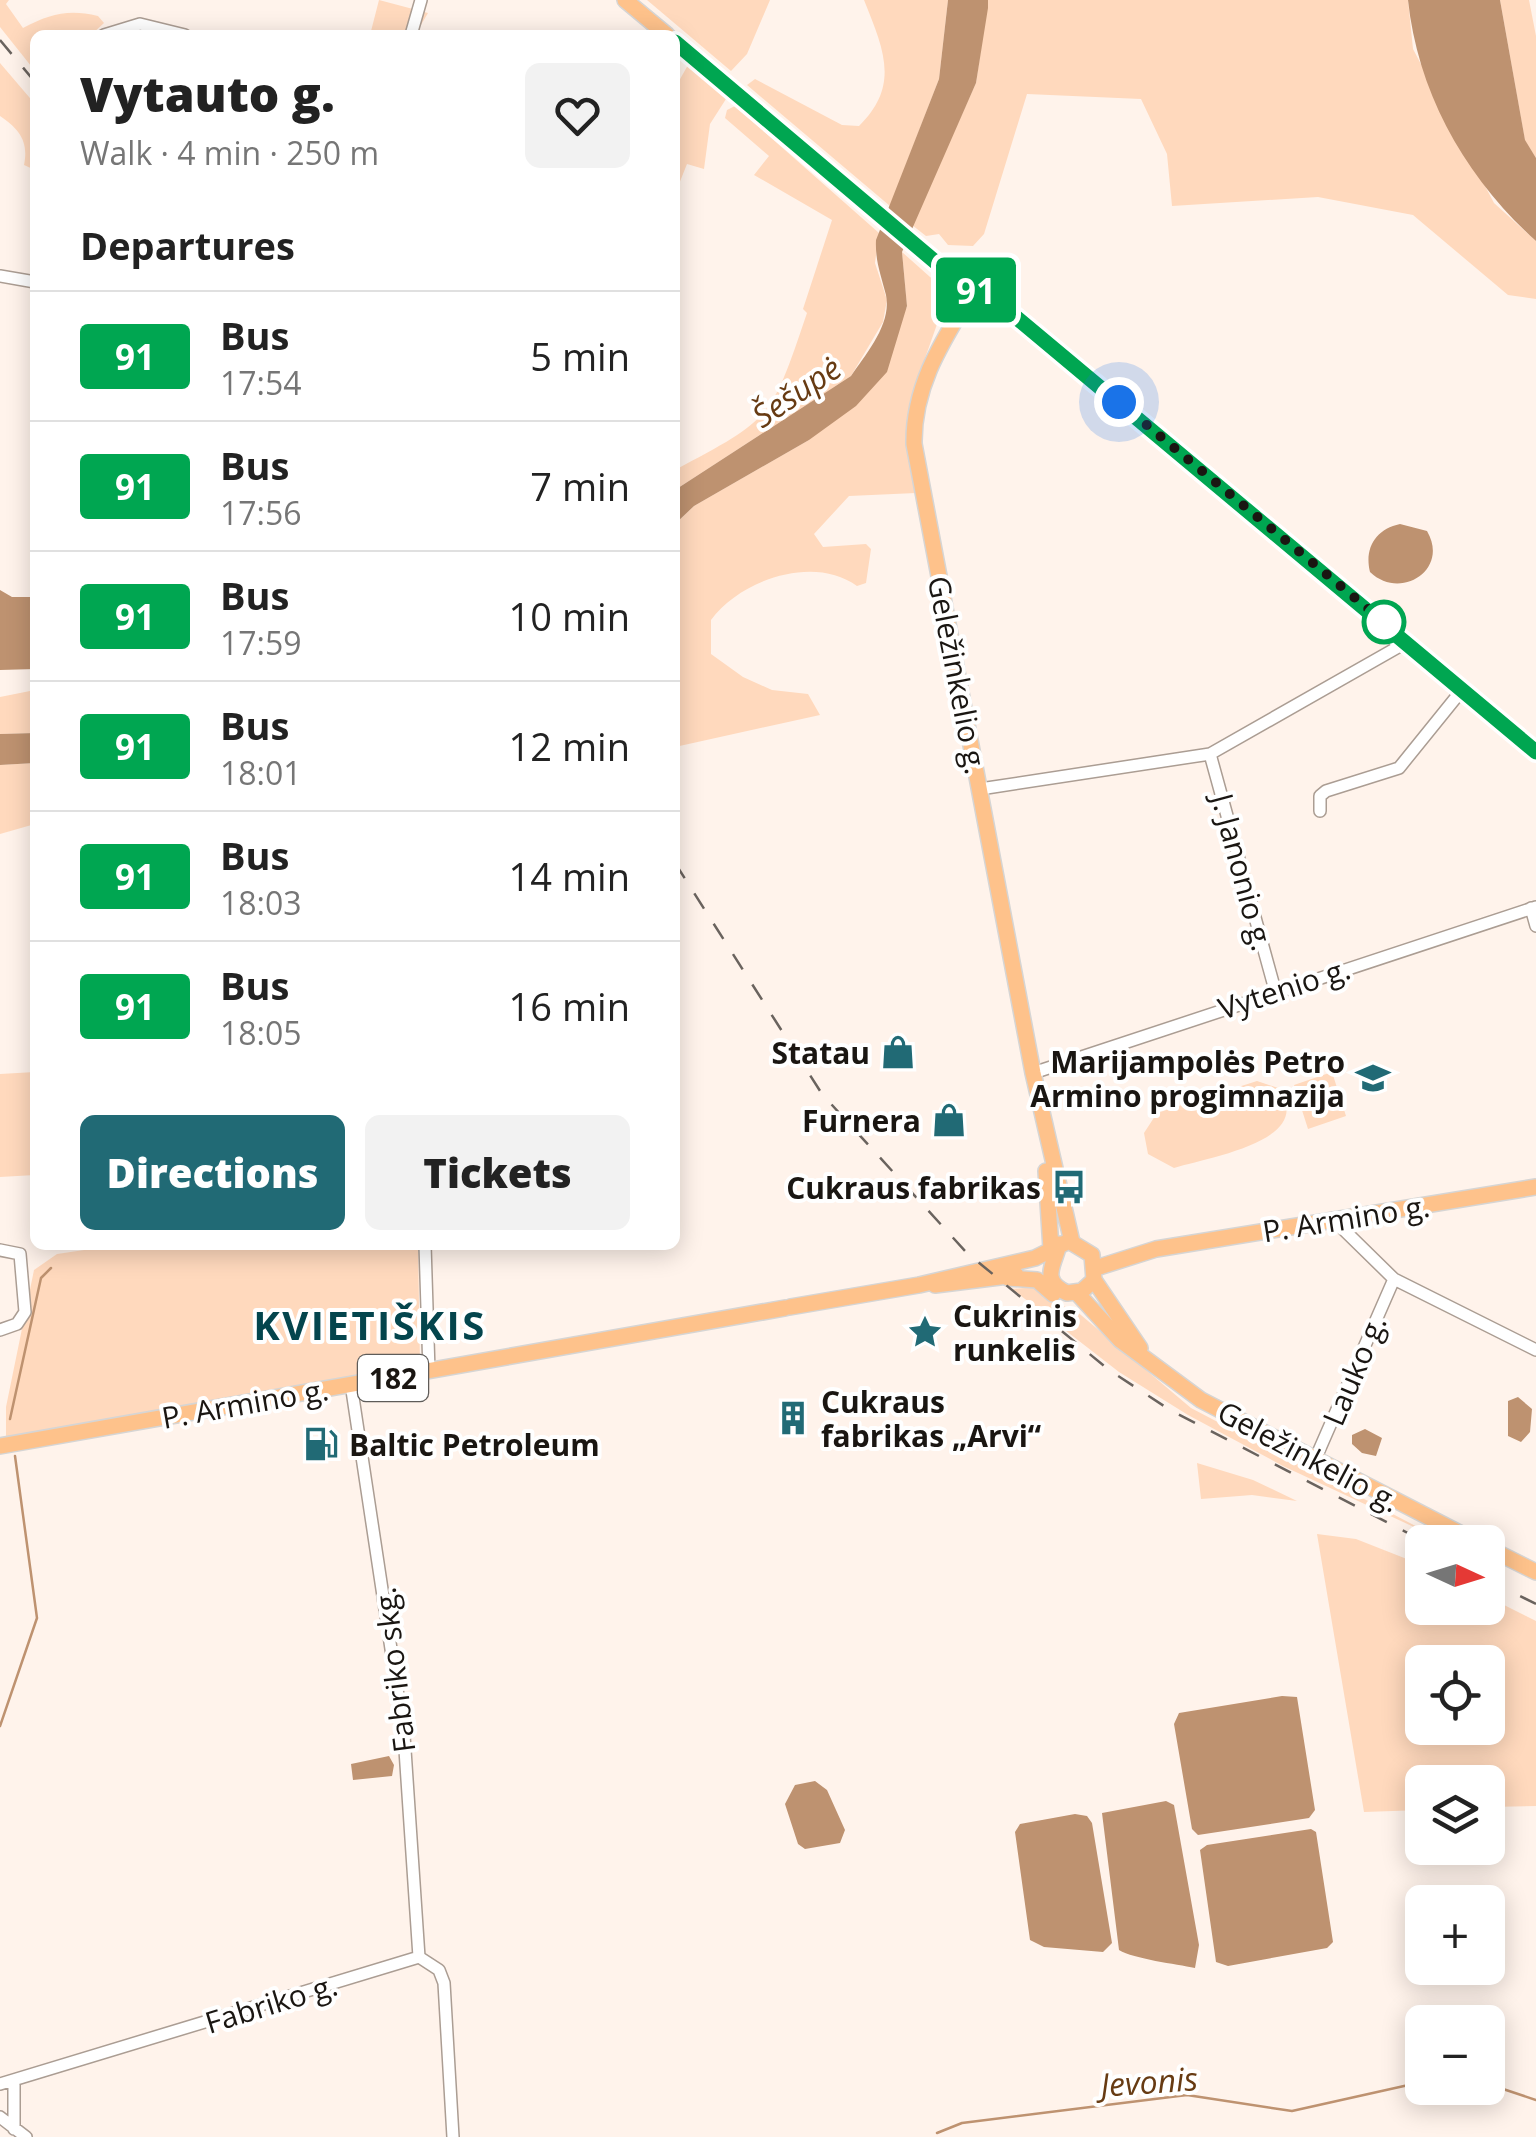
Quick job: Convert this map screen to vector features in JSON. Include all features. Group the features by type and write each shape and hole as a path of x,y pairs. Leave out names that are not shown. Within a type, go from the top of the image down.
{"main road":[{"path":"625,0 661,30"},
{"path":"680,46 939,265 999,303 1536,752"},
{"name":"Geležinkelio g.","path":"974,288 926,372 914,429 1072,1264"},
{"name":"Geležinkelio g.","path":"1033,1074 1048,1186 1072,1264 1125,1338 1201,1400 1314,1462 1442,1525"},
{"name":"P. Armino g.","path":"0,1446 787,1307 1007,1271 1031,1273 1536,1187"},
{"name":"P. Armino g.","path":"1007,1271 1040,1257 1072,1264"},
{"path":"1007,1271 1041,1282 1058,1297 1082,1306 1125,1338"},
{"path":"1505,1556 1536,1572"}],"street":[{"path":"412,30 421,0"},
{"path":"120,30 140,24 165,30"},
{"path":"0,276 30,281"},
{"path":"980,788 1210,754 1407,642"},
{"path":"1320,811 1320,796 1326,790 1399,768 1462,690"},
{"name":"J. Janonio g.","path":"1210,754 1275,990"},
{"path":"1534,908 1536,926"},
{"name":"Vytenio g.","path":"1033,1074 1275,990 1534,908"},
{"path":"1341,1219 1344,1230 1394,1279 1536,1350"},
{"path":"0,1250 12,1250 21,1259 25,1312 17,1324 0,1330"},
{"path":"425,1250 429,1372"},
{"name":"Lauko g.","path":"1314,1462 1394,1279"},
{"name":"Fabriko skg.","path":"352,1384 404,1735 419,1957"},
{"path":"419,1957 439,1970 444,1984 454,2137"},
{"name":"Fabriko g.","path":"0,2084 17,2082 419,1957"},
{"path":"0,2100 17,2082"},
{"path":"14,2128 17,2082"},
{"path":"0,2117 26,2137"}],"shaded area":[{"path":"0,0 9,0 6,4 23,28 68,13 98,16 104,23 96,30 30,30 30,65 0,27"},
{"path":"379,0 428,13 418,30 371,30"},
{"path":"647,0 770,0 747,54 731,71"},
{"path":"864,0 948,0 939,79 890,206 747,85 755,79 842,125 859,126 872,111 884,81 882,50"},
{"path":"948,0 988,0 976,83 902,252 907,306 887,372 856,406 809,440 694,506 680,519 680,487 851,376 876,338 887,306 876,240 939,79"},
{"path":"988,0 1408,0 1413,49 1494,203 1536,241 1536,299 1508,295 1413,215 1318,197 1172,206 1167,154 1141,99 1027,94 984,234 973,246 948,245 939,234 926,236 912,225 976,83"},
{"path":"1408,0 1500,0 1525,140 1536,158 1536,241 1488,190 1450,132 1422,68"},
{"path":"1500,0 1529,0 1536,36 1536,158 1525,141"},
{"path":"0,63 30,98 30,168 24,165 21,136 0,116"},
{"path":"688,65 726,99 710,124 704,169 687,164 680,182 680,79"},
{"path":"735,106 879,233 875,263 887,300 883,322 851,376 680,487 680,467 750,425 775,396 807,313 803,309 832,220 754,175 769,156 725,118 727,110"},
{"path":"902,252 948,293 910,401 907,444 916,493 849,496 814,534 823,547 866,544 871,549 866,583 857,586 820,572 779,576 740,593 711,620 711,654 743,677 772,690 808,694 820,715 680,746 680,519 694,506 809,440 907,307"},
{"path":"1400,524 1427,531 1432,558 1418,577 1395,583 1370,572 1369,555 1378,535"},
{"path":"0,590 12,597 30,597 30,669 0,670"},
{"path":"30,691 30,733 0,734 0,697"},
{"path":"30,733 30,763 0,765 0,734"},
{"path":"30,763 30,825 0,834 0,765"},
{"path":"30,1072 30,1175 0,1177 0,1074"},
{"path":"1332,1072 1346,1116 1308,1129 1294,1085"},
{"path":"1257,1081 1278,1088 1286,1106 1283,1121 1272,1134 1232,1152 1174,1168 1148,1154 1144,1133 1157,1113"},
{"path":"84,1250 418,1250 420,1364 6,1437 6,1407 34,1270 57,1254"},
{"path":"1035,1287 1051,1302 1075,1310 1191,1408 1414,1525 1283,1466 1188,1415 1119,1372 1012,1289"},
{"path":"1518,1397 1532,1409 1530,1432 1521,1442 1508,1436 1508,1401"},
{"path":"1365,1429 1382,1438 1376,1456 1362,1453 1352,1444 1352,1435"},
{"path":"1197,1463 1253,1480 1297,1501 1252,1495 1201,1499"},
{"path":"1317,1534 1356,1539 1405,1558 1405,1625 1505,1625 1505,1606 1536,1621 1536,1806 1505,1807 1505,1765 1405,1765 1405,1811 1364,1812"},
{"path":"1282,1696 1297,1697 1315,1810 1309,1818 1198,1835 1192,1829 1174,1724 1179,1713"},
{"path":"389,1756 394,1765 392,1776 353,1780 351,1764"},
{"path":"815,1781 827,1790 845,1830 840,1843 805,1849 798,1844 785,1804 795,1785"},
{"path":"1166,1801 1174,1805 1199,1945 1195,1968 1119,1950 1102,1813"},
{"path":"1075,1814 1087,1816 1092,1823 1112,1943 1103,1952 1044,1947 1030,1940 1015,1832 1020,1824"},
{"path":"1311,1829 1316,1832 1333,1942 1327,1948 1228,1966 1216,1962 1200,1850 1207,1845"}],"waterway":[{"path":"10,1419 41,1278 51,1268"},
{"path":"0,1726 37,1618 15,1456"},
{"name":"Jevonis","path":"937,2133 962,2123 1187,2095 1292,2111 1405,2086"},
{"name":"Jevonis","path":"1505,2090 1536,2100"}],"railway":[{"path":"0,40 30,76"},
{"path":"680,871 822,1094 966,1252 1109,1370 1170,1410 1405,1532"},
{"path":"1505,1588 1536,1604"}],"bus line":[{"name":"91","path":"680,46 939,265 999,303 1536,752"}],"place":[{"name":"Statau","path":"898,1052"},
{"name":"Marijampolės Petro Armino progimnazija","path":"1373,1078"},
{"name":"Furnera","path":"949,1120"},
{"name":"Cukraus fabrikas","path":"1069,1187"},
{"name":"Cukrinis runkelis","path":"925,1332"},
{"name":"Cukraus fabrikas „Arvi“","path":"793,1418"},
{"name":"Baltic Petroleum","path":"321,1444"}],"district":[{"name":"KVIETIŠKIS","path":"370,1324"}],"route":[{"path":"1119,402 1384,622"}],"water label":[{"name":"Šešupė","path":"796,391"}]}
